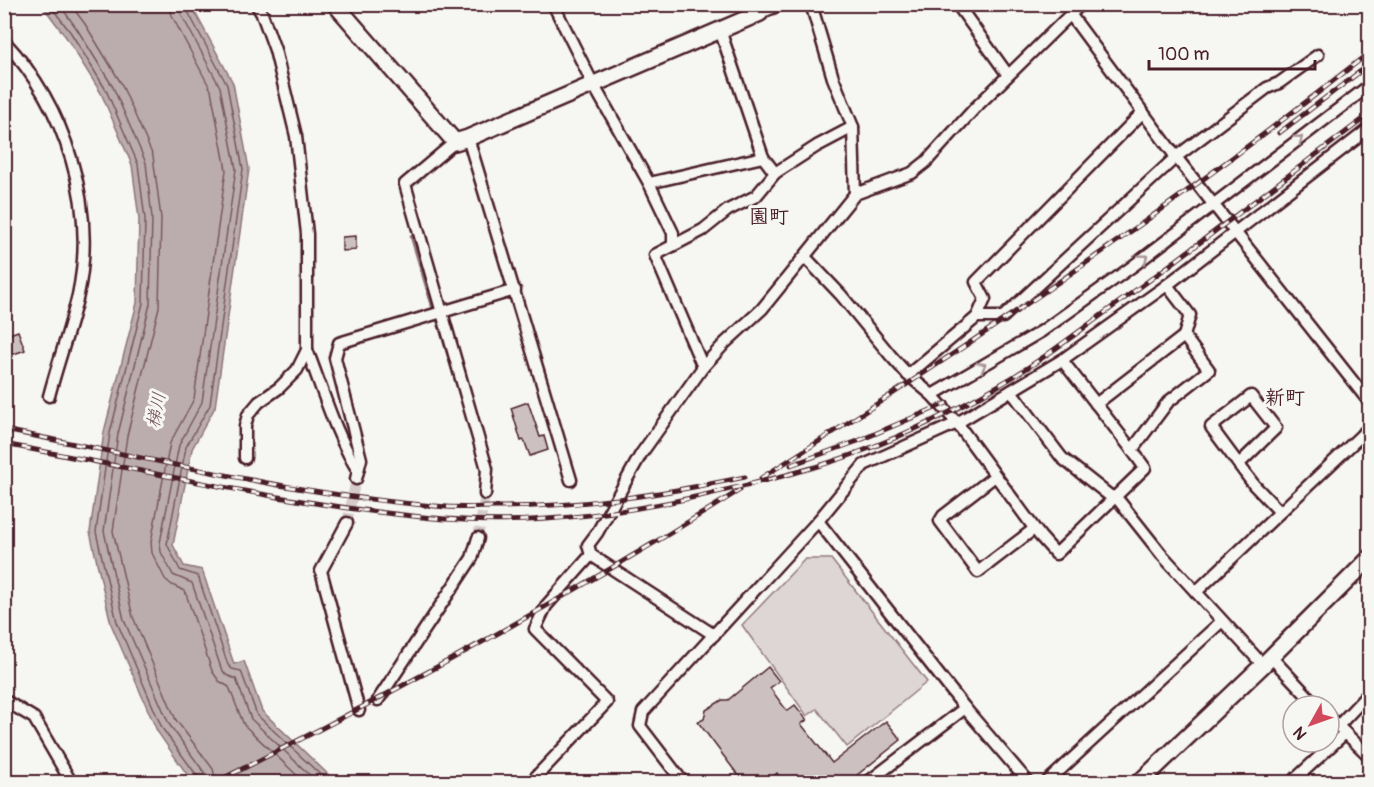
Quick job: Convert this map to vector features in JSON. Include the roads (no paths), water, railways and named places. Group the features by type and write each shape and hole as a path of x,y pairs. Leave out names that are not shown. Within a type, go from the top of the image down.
{"street":[{"path":"256,4 275,50 296,136 307,234 307,350 332,419 357,475 361,459 335,358 339,343 515,290"},
{"path":"335,4 461,140 515,290 571,480"},
{"path":"553,4 593,84 649,183 673,233 673,244"},
{"path":"485,494 487,469 405,184 461,140 720,30 758,9 783,4"},
{"path":"811,4 833,78 853,127 855,194"},
{"path":"957,4 1008,75"},
{"path":"714,635 591,555 588,545 641,454 703,367 762,309 855,194 912,173 926,162 975,108 1081,4"},
{"path":"1070,14 1176,157 1370,403"},
{"path":"720,30 764,157 775,173"},
{"path":"4,41 35,81 55,116 77,183 82,224 82,264 78,295 49,396"},
{"path":"977,317 1003,317 1176,157 1267,88 1279,83 1318,55"},
{"path":"932,395 1042,331 1133,266 1370,85"},
{"path":"908,375 977,317 985,299 976,282 1143,112"},
{"path":"703,367 655,255 703,230 728,210 756,196 775,173 817,146 853,127"},
{"path":"683,783 640,726 643,712 818,521 864,465 957,423 1062,360 1167,285 1369,130"},
{"path":"649,183 764,157"},
{"path":"805,257 841,295 908,375 932,395 957,423 1034,529 1056,554 1145,468 1062,360"},
{"path":"1096,404 1184,336 1190,315 1167,285"},
{"path":"1131,450 1168,402 1209,370 1184,336"},
{"path":"245,458 245,426 248,415 259,402 279,388 297,370 307,350"},
{"path":"1011,391 1062,458 1110,496 1116,496"},
{"path":"1239,464 1276,428 1251,396 1211,427 1254,485 1280,512"},
{"path":"1196,592 1370,427"},
{"path":"995,476 943,516 940,521 978,572 1034,529"},
{"path":"1116,496 1162,555 1221,621 1304,694"},
{"path":"818,521 965,708 1028,783"},
{"path":"347,523 321,571 359,710"},
{"path":"378,700 472,558 478,538"},
{"path":"531,783 607,702 535,629 546,606 591,555"},
{"path":"1140,783 1370,558"},
{"path":"1047,783 1221,621"},
{"path":"1370,692 1341,729 1370,757"},
{"path":"4,700 34,718 71,783"},
{"path":"868,783 965,708"},
{"path":"1292,783 1318,754"}],"water":[{"name":"梯川","path":"42,5 191,5 233,83 249,169 215,407 192,449 173,545 184,566 202,570 234,664 244,661 262,711 336,782 196,782 186,773 157,731 111,624 90,532 104,432 137,303 139,219 132,165 101,93 66,37"}],"waterway":[{"path":"411,236 433,309"},
{"path":"437,319 474,442"}],"tunnel":[{"path":"347,523 356,479"},
{"path":"478,538 485,494"}],"railway":[{"path":"761,478 995,326 1072,273 1223,165 1370,52"},
{"path":"1279,133 1370,64"},
{"path":"4,444 279,497 445,519 481,521 551,519 657,505 743,486 812,468 914,430 1013,377 1156,275 1370,114"},
{"path":"791,465 858,441 947,403"},
{"path":"4,430 280,485 391,502 447,507 560,505 591,502 684,489 745,477"},
{"path":"216,782 350,714 547,606 740,490"}],"district":[{"name":"園町","path":"769,216"},
{"name":"新町","path":"1285,397"}]}
